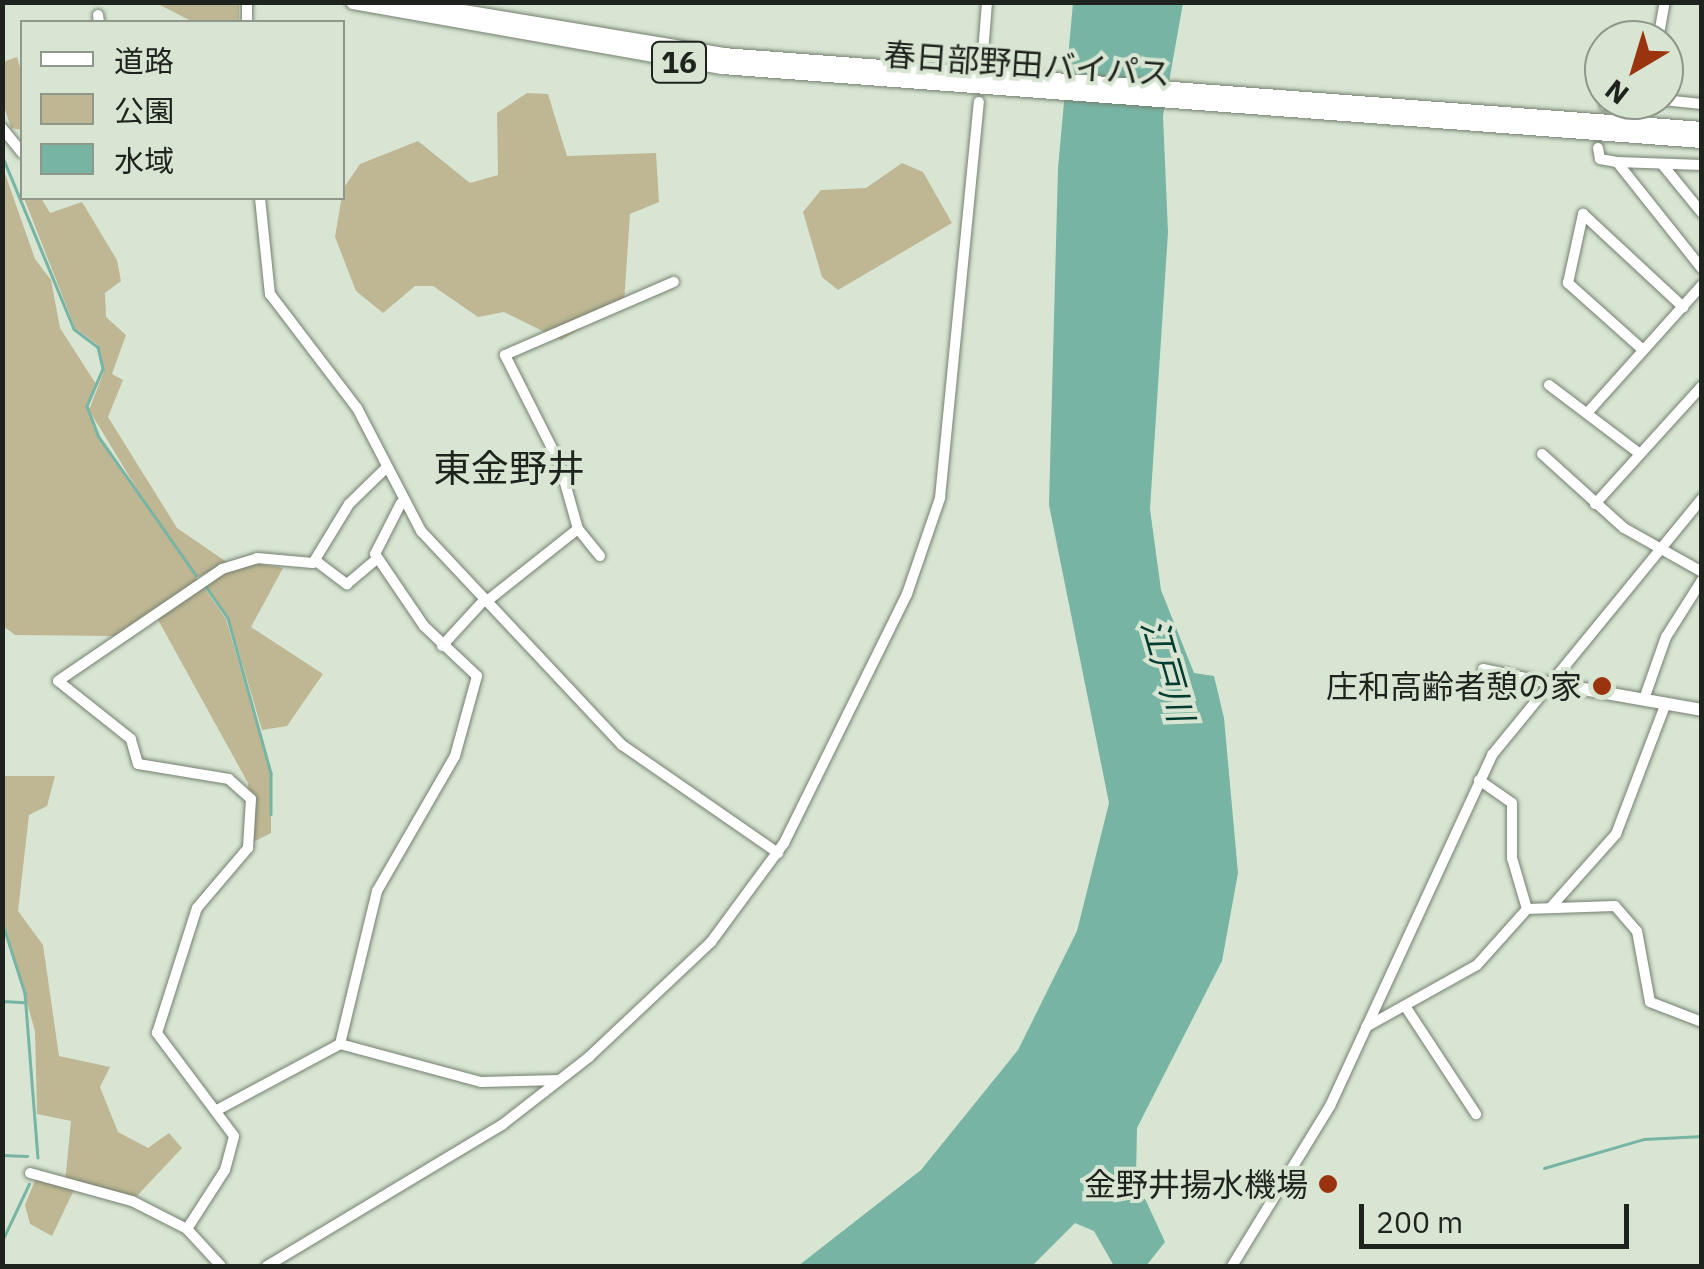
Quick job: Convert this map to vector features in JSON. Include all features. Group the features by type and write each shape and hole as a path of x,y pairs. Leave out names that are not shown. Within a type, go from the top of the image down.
{"highway":[{"name":"春日部野田バイパス","path":"354,2 636,57 1545,123 1702,129"},
{"name":"春日部野田バイパス","path":"404,2 636,44 1010,86"},
{"name":"春日部野田バイパス","path":"1545,123 1702,141"}],"main road":[{"path":"1549,682 1702,710"}],"street":[{"path":"982,66 987,2"},
{"path":"268,1266 503,1124 559,1080 711,942 778,852 888,636 932,522 968,279 979,102"},
{"path":"2,128 20,150"},
{"path":"1598,148 1600,159 1617,162 1702,165"},
{"path":"1617,162 1702,269"},
{"path":"1662,164 1702,213"},
{"path":"260,200 270,294 357,408 402,503 486,600 635,756 778,852"},
{"path":"1644,350 1568,284 1583,214 1683,307"},
{"path":"600,556 578,529 558,462 505,355 674,282"},
{"path":"1589,411 1702,285"},
{"path":"1550,386 1589,411 1639,453"},
{"path":"1595,504 1702,386"},
{"path":"1542,454 1595,504 1654,550 1702,572"},
{"path":"316,560 349,504 385,468"},
{"path":"340,1044 377,891 466,722 477,676 442,646 378,558 374,541 402,503"},
{"path":"1232,1266 1366,1027 1479,780 1549,682 1654,550 1698,505"},
{"path":"442,646 486,600 578,529"},
{"path":"187,1229 232,1152 219,1109 157,1033 197,908 248,848 251,800 229,779 138,764 130,739 58,681 222,570 257,558 316,560 347,584 378,558"},
{"path":"1644,700 1666,637 1702,580"},
{"path":"1483,669 1549,682"},
{"path":"1551,906 1616,834 1666,704"},
{"path":"1479,780 1512,804 1512,858 1527,909"},
{"path":"1366,1027 1407,1009 1477,965 1527,909 1551,906 1622,909 1636,931 1650,1002 1702,1022"},
{"path":"1407,1009 1476,1114"},
{"path":"219,1109 340,1044 481,1082 559,1080"},
{"path":"30,1173 132,1201 187,1229 221,1266"}],"green space":[{"path":"156,3 239,4 239,20 189,20"},
{"path":"17,57 20,67 20,130 11,128 3,103 3,62"},
{"path":"527,93 548,94 567,156 656,153 659,202 630,214 624,303 561,340 504,312 478,317 433,286 415,286 383,313 356,291 335,237 345,186 360,164 418,141 470,183 498,175 497,113"},
{"path":"902,163 923,172 952,223 838,290 822,277 803,212 821,190 866,188"},
{"path":"2,165 35,259 51,280 60,328 96,384 86,405 99,439 157,522 89,410 104,371 98,345 75,328 25,200 42,200 50,213 82,202 117,260 121,281 105,293 106,317 126,335 112,374 123,380 108,417 177,528 228,563 199,577 175,546 198,580 114,636 15,635 3,626"},
{"path":"249,562 283,568 251,627 323,674 287,726 262,730 229,619 204,583"},
{"path":"202,584 226,619 271,773 271,833 251,843 248,783 157,618"},
{"path":"2,776 55,776 47,806 29,815 18,911 43,945 59,1056 110,1067 100,1087 118,1132 148,1148 169,1133 182,1148 135,1198 65,1183 71,1121 37,1114 35,1031 3,918"},
{"path":"36,1178 74,1190 52,1236 30,1224 25,1205"}],"water":[{"name":"江戸川","path":"1073,3 1183,3 1163,116 1168,232 1150,509 1161,590 1194,673 1214,676 1224,718 1238,873 1222,961 1137,1128 1136,1179 1165,1242 1146,1266 1114,1266 1094,1231 1075,1223 1032,1266 798,1266 921,1170 1018,1050 1077,931 1109,803 1049,505 1058,168"}],"waterway":[{"path":"2,155 20,198"},
{"path":"21,200 74,329 98,347 103,369 87,406 99,437 196,575"},
{"path":"205,585 228,618 271,773 271,814"},
{"path":"2,921 25,993 38,1157"},
{"path":"2,1001 24,1002"},
{"path":"1544,1168 1644,1139 1702,1136"},
{"path":"2,1155 27,1156"},
{"path":"2,1241 29,1184"}],"place":[{"name":"庄和高齢者憩の家","path":"1602,686"},
{"name":"金野井揚水機場","path":"1328,1184"}],"district":[{"name":"東金野井","path":"509,468"}]}
